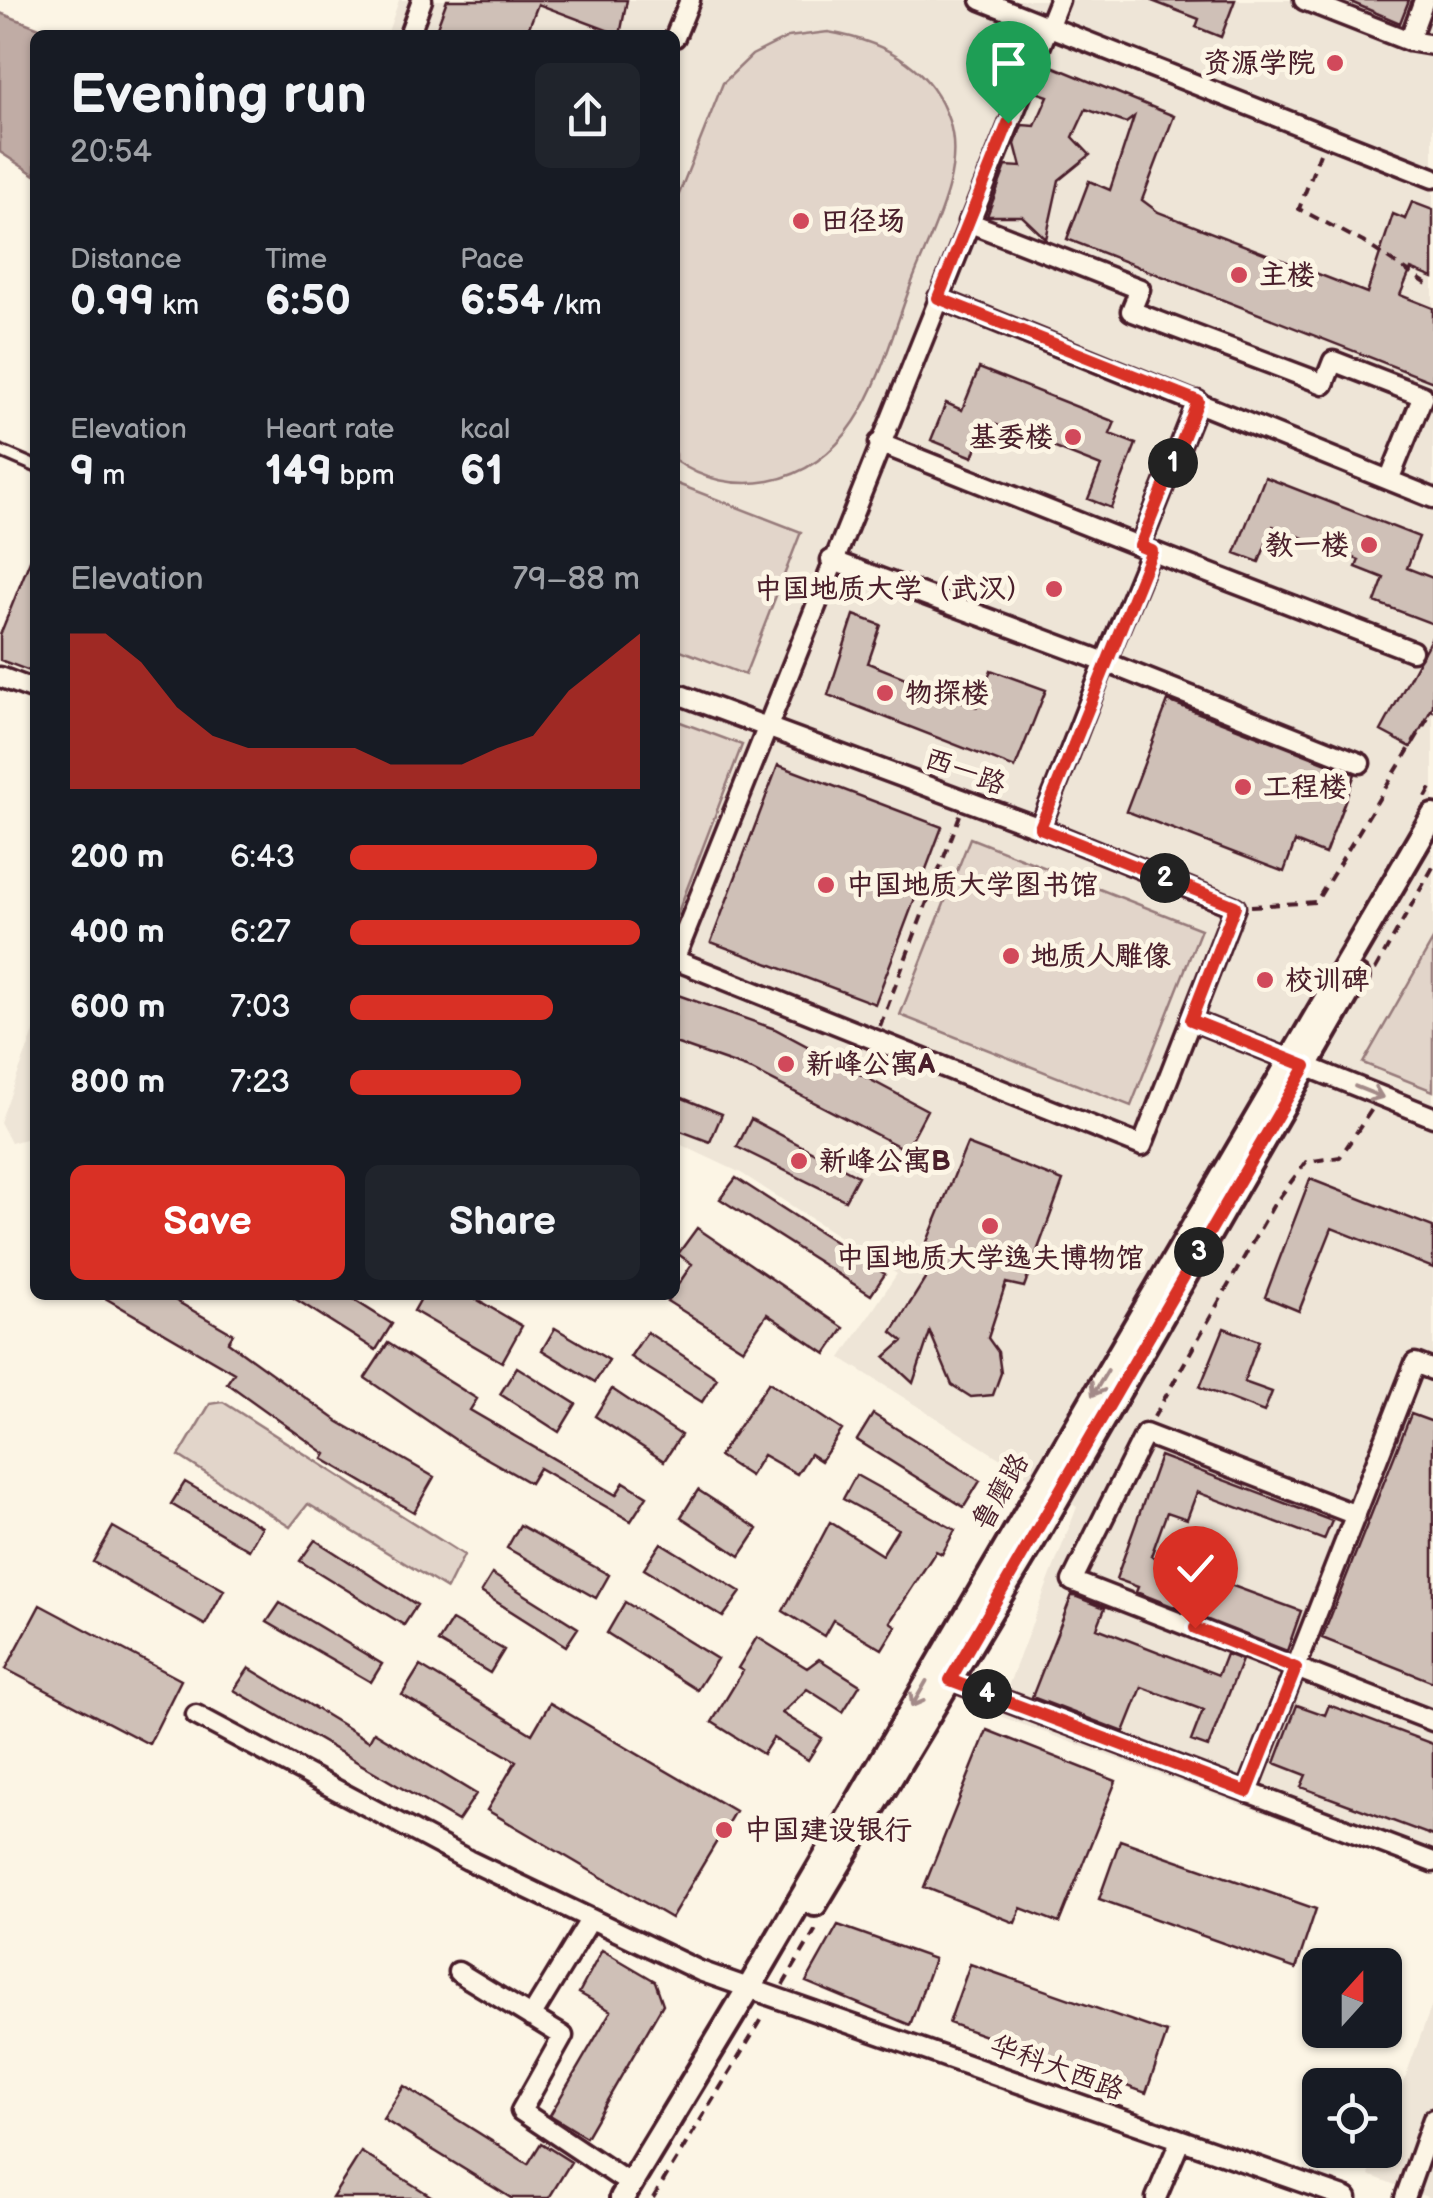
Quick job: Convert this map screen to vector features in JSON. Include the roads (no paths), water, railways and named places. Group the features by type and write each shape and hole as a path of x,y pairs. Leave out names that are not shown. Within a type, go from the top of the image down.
{"main road":[{"name":"鲁磨路","path":"630,2193 950,1680 1433,816"},
{"name":"鲁磨路","path":"756,1990 1298,1063 1433,844"}],"street":[{"path":"411,30 422,0"},
{"path":"678,30 690,0"},
{"path":"981,0 1433,178"},
{"path":"680,946 831,560 1059,0"},
{"path":"1304,0 1409,41 1433,44"},
{"path":"1409,41 1424,0"},
{"path":"968,222 1140,290 1132,311 1324,384 1333,361 1423,396 1389,480"},
{"path":"938,298 1433,498"},
{"path":"1040,828 1105,662 1198,401"},
{"path":"879,443 1412,651"},
{"path":"831,560 1360,763"},
{"path":"0,676 30,688"},
{"name":"西一路","path":"680,694 1040,828 1235,906 1191,1020"},
{"path":"680,961 1142,1146 1191,1020 1433,1117"},
{"path":"1247,1792 1415,1362 1433,1370"},
{"path":"1356,1514 1145,1434 1072,1581 1433,1721"},
{"path":"950,1680 1433,1862"},
{"name":"华科大西路","path":"196,1716 590,1920 756,1990 1347,2198"},
{"path":"531,2016 590,1920"},
{"path":"458,1972 562,2036 521,2111 630,2193"},
{"path":"1405,2198 1433,2120"},
{"path":"1156,2198 1180,2141"}],"lane":[{"path":"0,451 30,464"}],"place":[{"name":"资源学院","path":"1335,63"},
{"name":"田径场","path":"801,221"},
{"name":"主楼","path":"1239,275"},
{"name":"基委楼","path":"1073,437"},
{"name":"教一楼","path":"1369,545"},
{"name":"中国地质大学（武汉）","path":"1054,589"},
{"name":"物探楼","path":"885,693"},
{"name":"工程楼","path":"1243,787"},
{"name":"中国地质大学图书馆","path":"826,885"},
{"name":"地质人雕像","path":"1011,956"},
{"name":"校训碑","path":"1265,980"},
{"name":"新峰公寓A","path":"786,1064"},
{"name":"新峰公寓B","path":"799,1161"},
{"name":"中国地质大学逸夫博物馆","path":"990,1226"},
{"name":"中国建设银行","path":"724,1830"}]}
